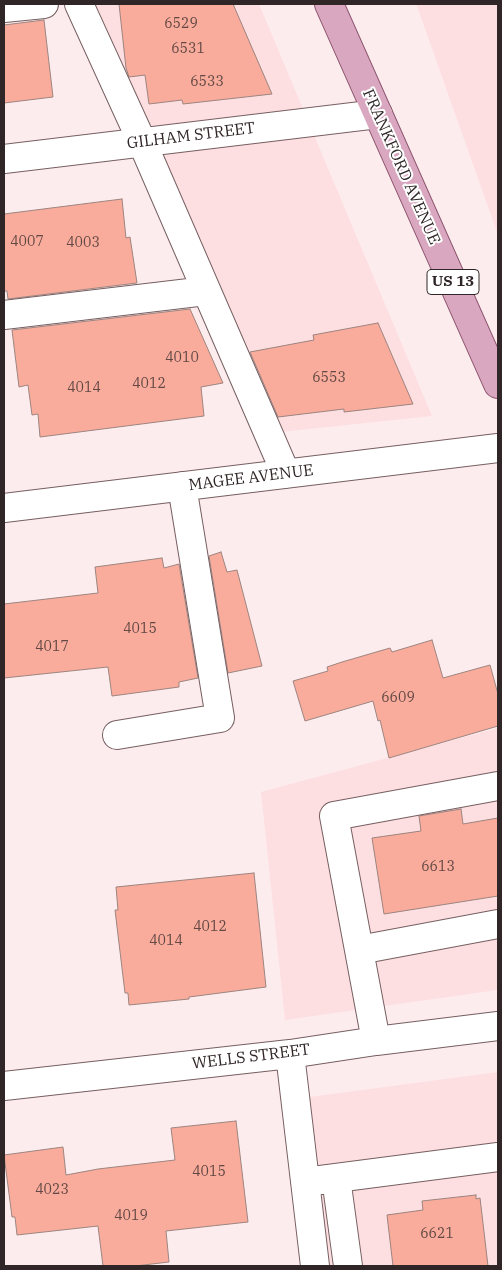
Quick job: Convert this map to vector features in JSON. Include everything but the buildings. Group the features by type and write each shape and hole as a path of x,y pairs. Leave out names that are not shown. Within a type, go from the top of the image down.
{"main road":[{"name":"FRANKFORD AVENUE","path":"329,4 498,384"}],"street":[{"path":"4,8 44,4"},
{"path":"79,4 142,142 286,474"},
{"name":"GILHAM STREET","path":"4,158 378,114"},
{"path":"4,315 206,291"},
{"name":"MAGEE AVENUE","path":"4,508 498,448"},
{"path":"117,735 220,718 182,486"},
{"path":"376,1041 334,816 498,786"},
{"path":"359,950 498,924"},
{"name":"WELLS STREET","path":"4,1086 290,1054 498,1026"},
{"path":"290,1054 314,1266"},
{"path":"305,1182 498,1157"},
{"path":"336,1178 348,1266"}],"shaded area":[{"path":"91,4 259,4 432,416 281,432"},
{"path":"416,4 498,4 498,235 419,12"},
{"path":"498,728 498,990 285,1020 261,792"},
{"path":"498,1072 498,1266 327,1266 309,1097"}]}
